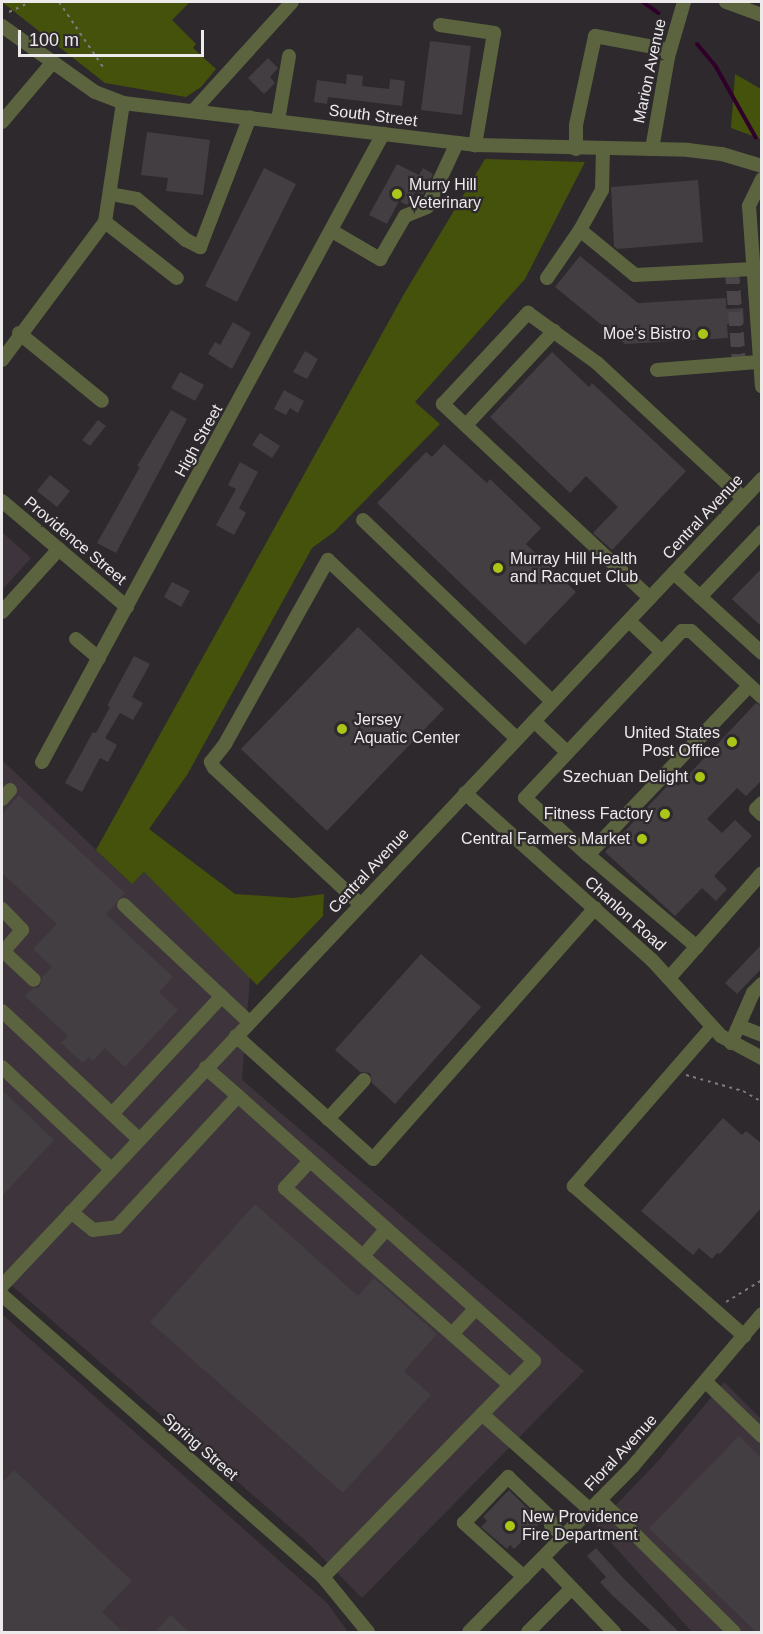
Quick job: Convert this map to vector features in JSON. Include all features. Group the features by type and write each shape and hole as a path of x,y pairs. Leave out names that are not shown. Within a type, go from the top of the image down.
{"street":[{"path":"195,110 292,2"},
{"name":"Marion Avenue","path":"652,149 669,50 684,2"},
{"path":"726,2 762,15"},
{"path":"440,25 494,33 475,145"},
{"name":"South Street","path":"2,26 95,93 123,103 475,145 722,153 762,166"},
{"path":"576,149 576,124 595,36 669,50"},
{"path":"278,120 288,56"},
{"path":"2,122 52,63"},
{"path":"2,360 105,222 123,103"},
{"path":"111,194 137,199 186,240 200,247 250,117"},
{"name":"High Street","path":"42,762 383,134"},
{"path":"332,231 380,259 405,216 427,207 457,143"},
{"path":"547,278 580,230 604,182 603,148"},
{"path":"762,179 749,206 762,387"},
{"path":"105,222 177,278"},
{"path":"580,230 635,275 753,269"},
{"path":"650,598 443,404 520,321 528,313 597,363 743,498"},
{"path":"466,425 554,331"},
{"path":"20,333 102,401"},
{"path":"657,370 759,362"},
{"name":"Central Avenue","path":"2,1286 762,478"},
{"name":"Providence Street","path":"2,501 127,607"},
{"path":"363,520 552,701"},
{"path":"700,597 762,532"},
{"path":"2,612 59,549"},
{"path":"360,904 210,762 225,744 328,560 516,739"},
{"path":"674,573 762,653"},
{"path":"629,621 662,651"},
{"path":"697,946 588,855 525,798 682,631 691,631 762,697"},
{"path":"76,639 99,658"},
{"path":"588,855 749,686"},
{"path":"534,721 567,752"},
{"name":"Chanlon Road","path":"465,793 595,908 669,978 712,1027 731,1043 762,1058"},
{"path":"762,803 756,809 762,815"},
{"path":"669,978 762,873"},
{"path":"124,905 249,1022"},
{"path":"236,1036 374,1159 595,908"},
{"path":"2,909 22,930 2,952 34,980"},
{"path":"731,1043 753,993 762,984"},
{"path":"112,1114 222,996"},
{"path":"2,1011 139,1139"},
{"path":"739,1026 762,1035"},
{"path":"712,1027 574,1186 744,1336"},
{"path":"2,1067 111,1170"},
{"path":"206,1068 534,1361 323,1577"},
{"path":"328,1119 364,1080"},
{"path":"71,1212 93,1230 117,1227 238,1096"},
{"path":"310,1161 285,1188 510,1385"},
{"path":"363,1256 386,1230"},
{"name":"Spring Street","path":"2,1295 323,1577 368,1632"},
{"path":"452,1334 475,1309"},
{"name":"Floral Avenue","path":"469,1632 633,1466 762,1314"},
{"path":"706,1382 762,1436"},
{"path":"482,1414 595,1505 734,1632"},
{"path":"524,1577 464,1523 508,1477 549,1516 551,1525 564,1537"},
{"path":"543,1558 614,1632"},
{"path":"528,1632 572,1588"}],"path":[{"path":"9,12 30,2"},
{"path":"59,2 105,70"},
{"path":"676,1069 689,1078 742,1091 762,1102"},
{"path":"713,1309 762,1280"}],"shaded area":[{"path":"2,532 31,558 2,590"},
{"path":"2,760 132,884 144,872 250,977 242,1080 584,1371 362,1598 307,1542 2,1277"},
{"path":"2,1314 328,1604 348,1632 2,1632"},
{"path":"724,1382 761,1419 761,1632 692,1632 596,1526 658,1461"}],"green space":[{"path":"2,2 190,2 172,20 196,44 193,48 216,69 201,87 186,97 105,83"},
{"path":"735,74 761,89 761,139 731,128"},
{"path":"485,159 585,162 525,279 415,402 440,424 334,532 312,548 187,775 149,829 235,894 293,898 324,894 323,916 257,985 144,872 132,884 96,850 404,294"}],"building":[{"path":"430,41 471,46 462,115 421,110"},
{"path":"268,58 278,68 270,77 275,83 264,94 248,78"},
{"path":"347,74 363,76 362,86 389,89 390,79 405,81 402,106 328,97 327,104 314,102 317,80 346,84"},
{"path":"147,132 210,140 203,195 166,191 168,178 141,175"},
{"name":"Murry Hill Veterinary","path":"397,164 419,175 423,168 433,174 423,195 416,191 407,205 399,201 387,224 369,215"},
{"path":"264,168 296,184 237,302 205,286"},
{"path":"698,180 703,242 617,249 614,246 611,187"},
{"path":"580,256 638,303 726,298 726,309 743,308 744,323 727,324 728,338 625,344 555,287"},
{"path":"233,322 251,333 232,369 208,354 215,342 220,345"},
{"path":"305,351 318,359 307,379 293,372"},
{"path":"552,352 589,387 592,383 686,471 612,550 593,533 618,507 586,476 570,493 490,417"},
{"path":"180,372 204,385 195,401 171,388"},
{"path":"284,390 304,401 298,413 290,408 286,415 274,409"},
{"path":"171,410 187,419 116,553 97,543 140,467 137,466"},
{"path":"98,420 106,426 90,446 82,440"},
{"path":"260,433 280,446 272,458 252,445"},
{"name":"Murray Hill Health and Racquet Club","path":"444,444 487,483 490,479 541,528 526,544 576,592 525,645 377,503 426,452 432,457"},
{"path":"240,462 258,472 239,508 246,513 234,535 216,525 236,489 228,485"},
{"path":"50,475 70,491 57,507 37,491"},
{"path":"762,568 762,627 732,599"},
{"path":"172,582 190,591 181,607 164,597"},
{"name":"Jersey Aquatic Center","path":"358,627 444,709 327,831 241,749"},
{"path":"134,656 150,664 132,697 143,703 133,720 120,713 105,738 117,745 108,762 100,758 82,792 65,783 93,732 96,733 110,707 107,706"},
{"path":"756,703 762,706 762,780 746,796 737,788 707,819 722,833 735,820 752,836 714,876 727,889 716,901 702,888 675,916 605,852 672,781 678,786"},
{"path":"19,795 125,893 106,914 173,977 159,992 178,1010 125,1067 105,1048 93,1061 89,1057 83,1063 61,1043 68,1036 25,996 32,989 40,987 42,977 52,967 33,949 57,924 2,873 2,814"},
{"path":"762,944 762,968 737,994 725,983"},
{"path":"421,954 481,1007 395,1104 372,1083 370,1073 360,1072 335,1050"},
{"path":"2,1090 54,1140 2,1196"},
{"path":"723,1118 742,1135 746,1131 762,1144 762,1207 720,1254 717,1253 712,1259 699,1248 693,1255 641,1211"},
{"path":"255,1204 358,1296 374,1278 437,1334 404,1371 431,1395 343,1493 150,1322"},
{"path":"739,1436 762,1458 762,1632 756,1632 649,1528"},
{"path":"14,1470 132,1581 102,1612 123,1632 2,1632 2,1483"},
{"name":"New Providence Fire Department","path":"509,1490 541,1522 514,1549 510,1545 507,1549 481,1527 487,1521 483,1517"},
{"path":"596,1548 623,1578 679,1632 652,1632 612,1595 600,1582 606,1577 587,1556"},
{"path":"171,1615 189,1632 155,1632"}],"waterway":[{"path":"643,2 658,13"},
{"path":"697,44 716,67 756,138"}],"tunnel":[{"path":"732,270 739,364"}],"place":[{"name":"Murry Hill Veterinary","path":"397,194"},
{"name":"Moe‘s Bistro","path":"703,334"},
{"name":"Murray Hill Health and Racquet Club","path":"498,568"},
{"name":"Jersey Aquatic Center","path":"342,729"},
{"name":"United States Post Office","path":"732,742"},
{"name":"Szechuan Delight","path":"700,777"},
{"name":"Fitness Factory","path":"665,814"},
{"name":"Central Farmers Market","path":"642,839"},
{"name":"New Providence Fire Department","path":"510,1526"}]}
